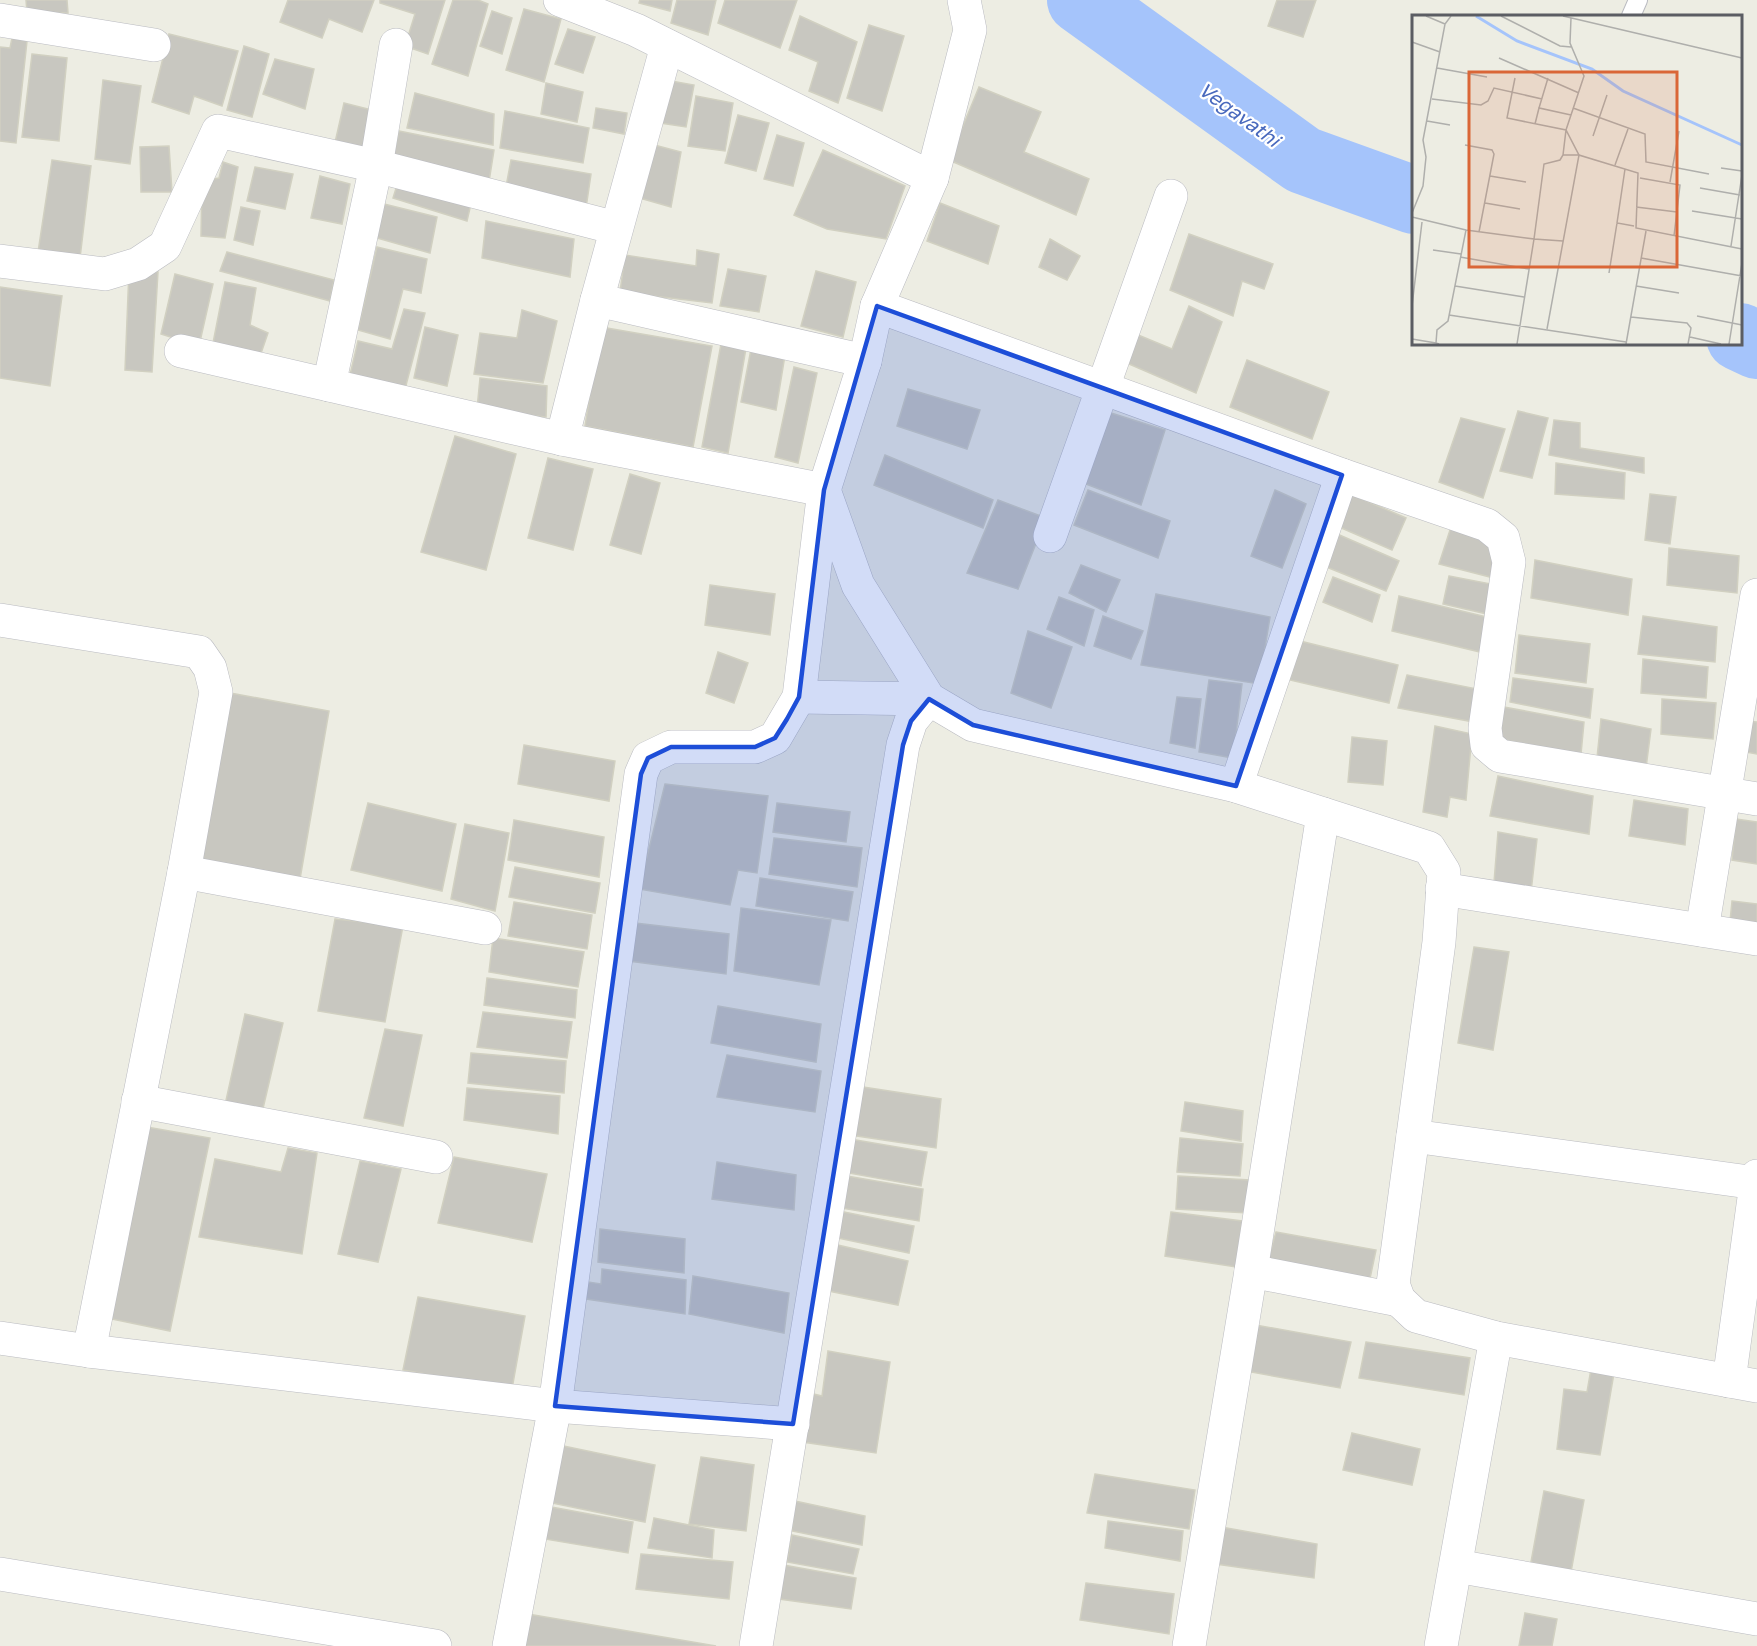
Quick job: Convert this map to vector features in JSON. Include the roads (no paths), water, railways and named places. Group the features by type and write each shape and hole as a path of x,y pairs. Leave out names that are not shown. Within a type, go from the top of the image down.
{"street":[{"path":"560,0 636,30 932,178"},
{"path":"509,1646 555,1406 640,774 648,758 671,747 755,747 775,738 799,697 824,490 865,361 877,306 932,178 970,30 964,0"},
{"path":"0,20 153,45"},
{"path":"329,385 376,166 396,45"},
{"path":"562,439 616,228 667,46"},
{"path":"0,261 105,274 138,264 165,246 218,131 376,166 616,228"},
{"path":"1050,536 1171,196"},
{"path":"597,300 865,361"},
{"path":"877,306 1103,386 1342,475 1487,525 1503,538 1509,562 1485,728 1486,745 1500,756 1723,792 1757,800"},
{"path":"181,351 562,439 824,490"},
{"path":"1236,786 1342,475"},
{"path":"824,490 858,585 929,699 973,725 1236,786 1429,848 1444,872 1439,942 1393,1284 1399,1299 1416,1316 1496,1338 1743,1383 1756,1180 1413,1136"},
{"path":"1702,930 1757,595"},
{"path":"0,620 200,652 210,668 216,692 184,872 89,1351"},
{"path":"799,697 929,699"},
{"path":"756,1646 903,745 911,721 929,699"},
{"path":"1190,1646 1323,814"},
{"path":"184,872 485,928"},
{"path":"1442,889 1757,939"},
{"path":"138,1101 436,1157"},
{"path":"1251,1271 1399,1299"},
{"path":"0,1338 89,1351 555,1406 793,1424"},
{"path":"1442,1646 1496,1338"},
{"path":"1456,1566 1757,1618"},
{"path":"0,1574 435,1646"}],"lane":[{"path":"1631,15 1638,0"}],"waterway":[{"name":"Vegavathi","path":"1081,0 1303,160 1412,199"},
{"name":"Vegavathi","path":"1742,338 1757,345"}]}
